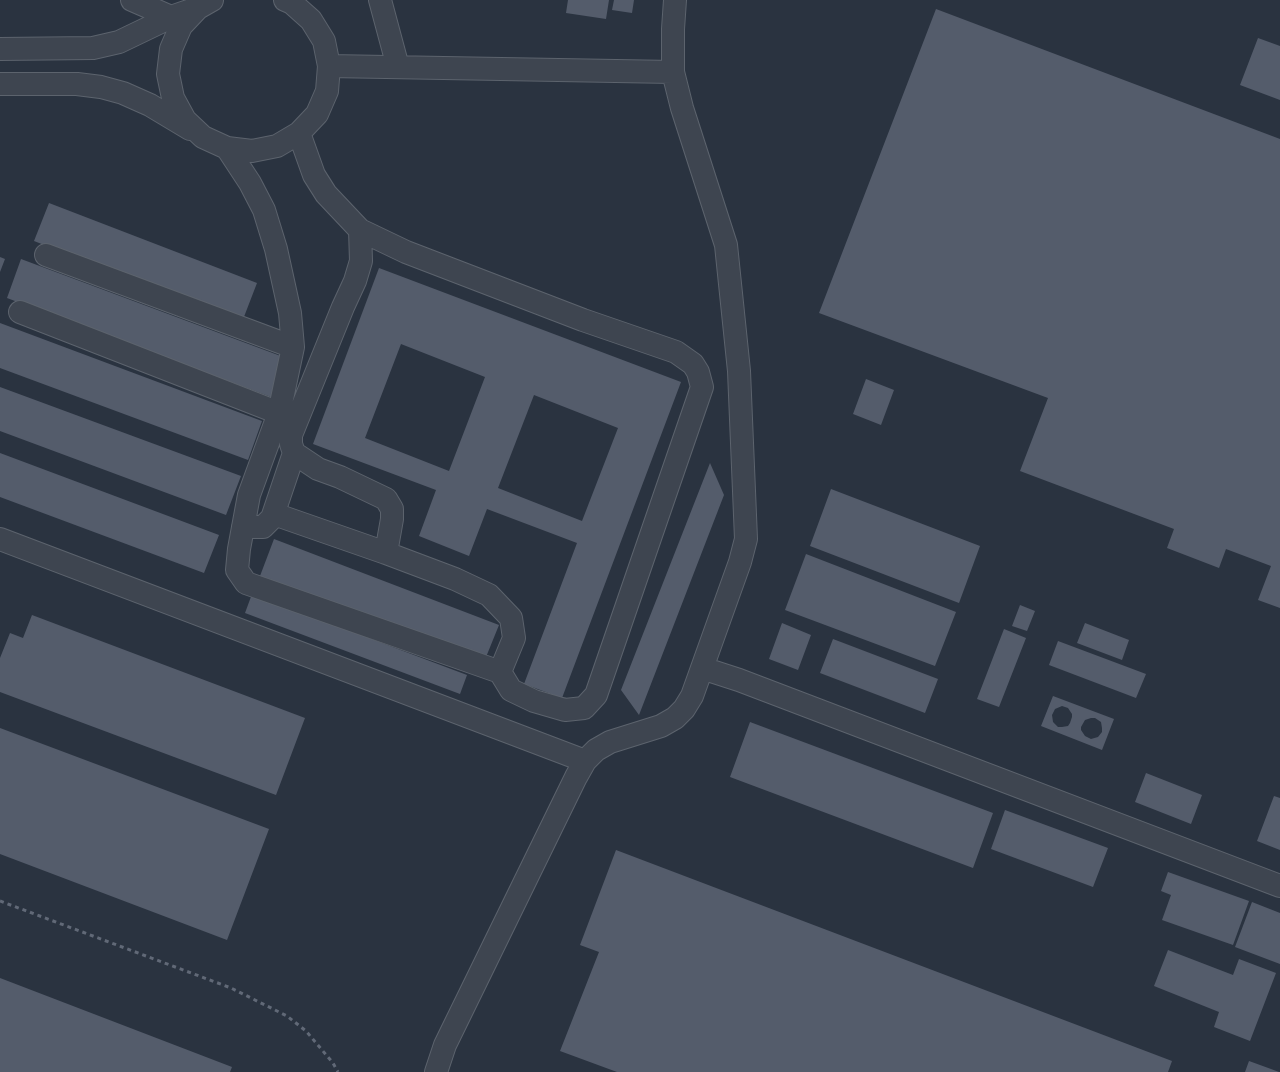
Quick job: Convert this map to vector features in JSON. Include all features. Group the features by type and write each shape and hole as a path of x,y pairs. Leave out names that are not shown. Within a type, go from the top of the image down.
{"street":[{"path":"132,0 171,17"},
{"path":"0,84 77,84 101,87 123,93 150,105 203,137 227,148 252,151 277,146 299,133 317,114 327,91 329,66 324,41 311,20 292,3 286,0"},
{"path":"380,0 398,67"},
{"path":"436,1072 448,1038 576,777 585,762 596,750 610,742 661,726 675,718 684,709 692,696 740,562 746,540 739,371 726,246 682,108 673,72 674,0"},
{"path":"0,49 93,48 119,42 203,3"},
{"path":"203,3 182,26 171,49 168,74 173,98 185,120 203,137"},
{"path":"25,48 25,83"},
{"path":"329,66 673,72"},
{"path":"227,148 250,183 264,210 276,248 290,313 293,347 279,413 249,495 239,549 237,570 246,583 500,672 511,690 534,701 566,710 584,708 596,695 702,388 698,372 693,364 676,352 583,320 406,252 360,230 326,194 314,175 299,133"},
{"path":"243,528 263,527 268,523 274,514 294,453 291,444 291,435 362,261 360,230"},
{"path":"46,255 293,347"},
{"path":"20,312 279,413"},
{"path":"294,453 318,469 340,477 386,499 392,509 392,519 386,553"},
{"path":"274,514 386,553 455,579 489,595 511,618 514,638 500,672"},
{"path":"0,538 585,762"},
{"path":"702,668 739,680 1280,886"}],"building":[{"path":"568,0 609,0 606,19 566,13"},
{"path":"614,0 634,0 632,13 612,10"},
{"path":"936,9 1280,139 1280,608 1258,600 1271,566 1226,549 1219,568 1167,548 1174,529 1020,471 1048,398 819,313"},
{"path":"1258,38 1280,46 1280,100 1240,85"},
{"path":"49,203 257,283 242,322 34,241"},
{"path":"0,257 5,259 0,272"},
{"path":"21,259 286,358 271,397 7,298"},
{"path":"379,268 681,382 562,698 524,684 577,543 487,509 469,556 419,536 436,490 313,444","holes":["401,344 485,377 449,471 365,438","534,395 618,428 582,521 498,488"]},
{"path":"0,323 262,421 248,460 0,368"},
{"path":"866,379 894,390 881,425 853,414"},
{"path":"0,387 241,476 226,515 0,431"},
{"path":"0,453 219,535 204,573 0,497"},
{"path":"710,463 724,495 639,715 621,690"},
{"path":"831,489 980,546 959,603 810,546"},
{"path":"274,539 499,625 484,662 260,576"},
{"path":"806,554 956,612 935,666 785,610"},
{"path":"252,594 467,675 460,694 245,613"},
{"path":"1020,605 1035,611 1027,631 1012,626"},
{"path":"32,615 305,718 276,795 0,692 0,658 10,633 23,638"},
{"path":"782,623 811,635 798,670 769,659"},
{"path":"1085,623 1129,640 1122,660 1077,643"},
{"path":"1004,629 1026,638 999,707 977,699"},
{"path":"833,639 938,679 925,713 820,673"},
{"path":"1058,641 1146,674 1136,698 1049,665"},
{"path":"1053,696 1114,719 1102,750 1041,726","holes":["1062,706 1068,708 1072,714 1072,717 1068,726 1058,727 1053,722 1052,715 1055,709","1095,718 1101,722 1102,728 1102,732 1098,737 1091,739 1085,736 1081,730 1085,720"]},
{"path":"750,722 993,813 973,868 730,777"},
{"path":"0,728 269,829 227,940 0,854"},
{"path":"1146,773 1202,795 1191,824 1135,802"},
{"path":"1274,796 1280,798 1280,850 1257,841"},
{"path":"1005,810 1108,848 1093,887 991,849"},
{"path":"616,850 1172,1061 1168,1072 617,1072 560,1051 599,952 580,945"},
{"path":"1168,872 1249,901 1233,945 1162,920 1171,895 1161,891"},
{"path":"1252,902 1280,913 1280,964 1235,947"},
{"path":"1168,950 1233,975 1239,959 1276,973 1250,1041 1214,1027 1219,1012 1154,986"},
{"path":"0,978 232,1067 230,1072 0,1072"},
{"path":"1249,1061 1271,1069 1279,1072 1245,1072"}],"railway":[{"path":"0,901 231,988 287,1016 306,1031 333,1063 338,1072"}]}
